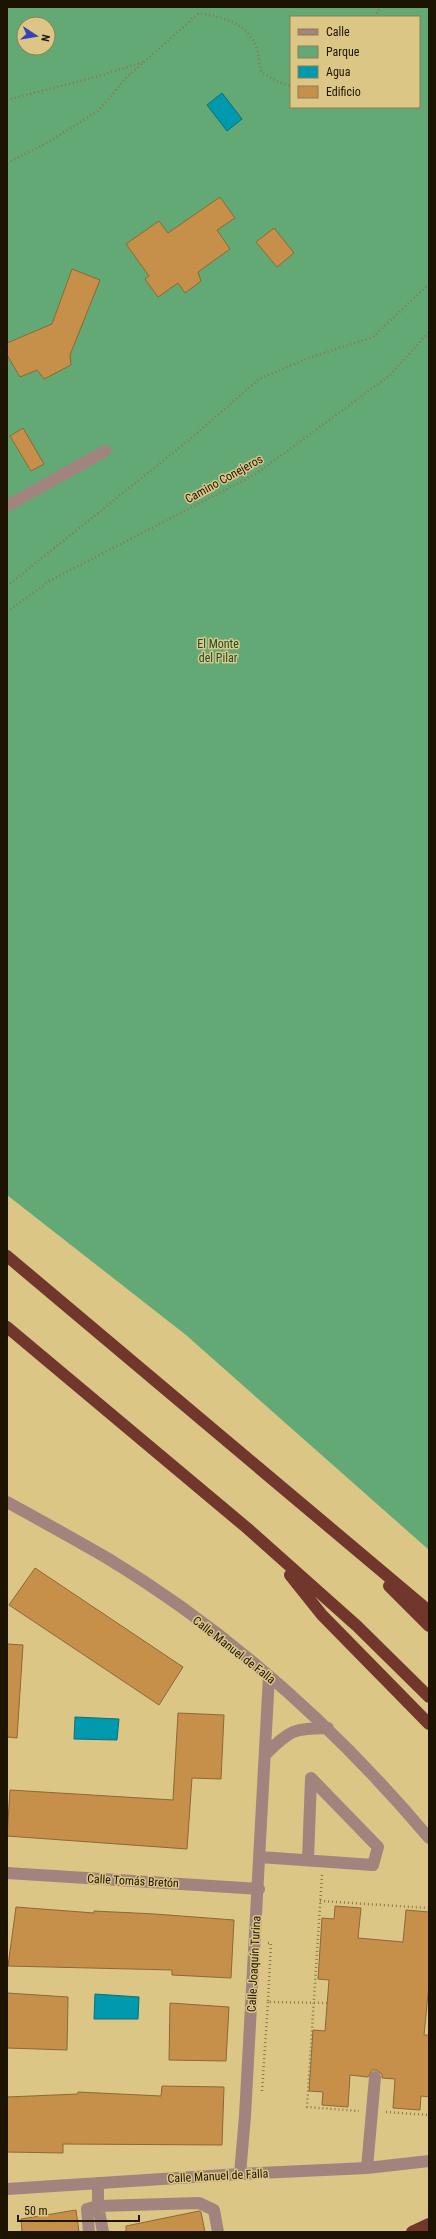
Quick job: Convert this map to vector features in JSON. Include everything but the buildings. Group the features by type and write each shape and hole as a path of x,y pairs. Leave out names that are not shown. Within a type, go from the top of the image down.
{"highway":[{"path":"7,1256 429,1611"},
{"path":"7,1327 270,1549 357,1626 429,1697"},
{"path":"327,1524 429,1626"},
{"path":"270,1549 322,1615 429,1724"},
{"path":"412,2232 429,2224"}],"street":[{"path":"7,506 105,451"},
{"name":"Calle Manuel de Falla","path":"7,1502 108,1559 152,1588 232,1646 270,1676 328,1728 429,1838"},
{"name":"Calle Joaquín Turina","path":"240,2174 270,1676"},
{"path":"266,1754 286,1734 303,1729 328,1728"},
{"path":"260,1857 373,1865 378,1847 311,1778 308,1860"},
{"name":"Calle Tomás Bretón","path":"7,1873 258,1889"},
{"path":"367,2168 374,2112 375,2077"},
{"name":"Calle Manuel de Falla","path":"7,2189 240,2174 367,2168 429,2161"},
{"path":"89,2232 98,2183"},
{"path":"93,2207 199,2203 214,2210 218,2232"},
{"path":"93,2207 103,2232"}],"path":[{"path":"376,16 380,7"},
{"path":"7,163 45,144 98,111 126,78 199,13 219,16 237,23 255,44 261,72 278,82 290,86"},
{"path":"7,100 96,78 145,61"},
{"path":"7,586 189,440 259,379 306,359 373,337 429,284"},
{"name":"Camino Conejeros","path":"7,612 51,580 256,474 389,376 429,332"},
{"path":"323,1861 307,2107 429,2115"},
{"path":"320,1901 429,1908"},
{"path":"255,1942 271,1943 268,2002 327,2004"}],"green space":[{"name":"El Monte del Pilar","path":"7,7 429,7 429,1550 186,1335 7,1195"}],"water":[{"path":"222,93 242,119 227,131 207,105"},
{"path":"75,1717 119,1719 117,1740 74,1739"},
{"path":"95,1994 139,1997 138,2019 94,2019"}]}
